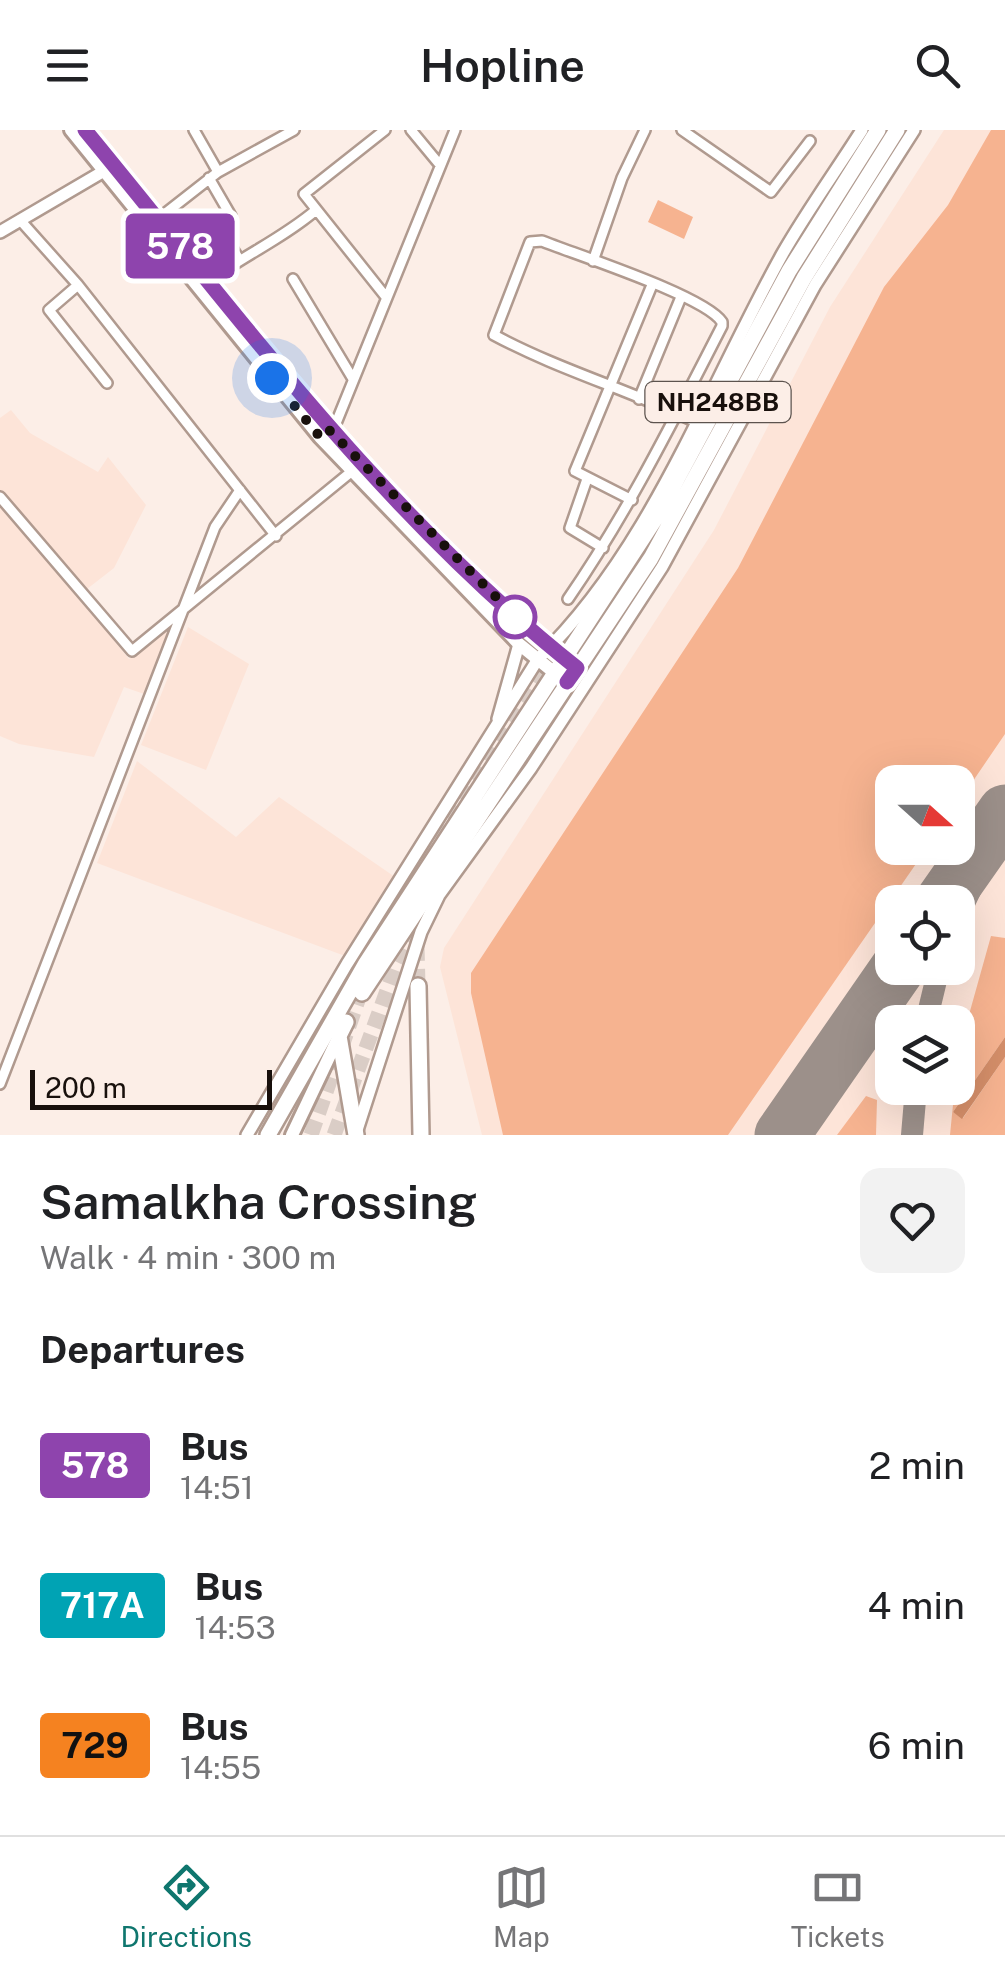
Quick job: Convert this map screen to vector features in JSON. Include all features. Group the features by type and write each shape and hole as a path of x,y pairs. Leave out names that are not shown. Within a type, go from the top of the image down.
{"highway":[{"name":"NH248BB","path":"268,1135 366,963 562,666 652,558 707,427 789,271 878,130"},
{"name":"NH248BB","path":"707,427 897,130"},
{"name":"NH248BB","path":"338,1036 375,969 562,666"},
{"path":"418,986 420,1135"},
{"path":"338,1036 356,1135"}],"main road":[{"path":"71,130 327,433 562,666"},
{"path":"85,130 327,433 352,472 519,644 538,659 562,666"},
{"path":"292,1135 338,1036"}],"street":[{"path":"194,130 231,216 224,236 239,259"},
{"path":"158,219 213,175 294,130"},
{"path":"385,130 304,194 386,297"},
{"path":"411,130 440,165"},
{"path":"327,433 456,130"},
{"path":"593,262 622,178 646,130"},
{"path":"682,130 771,192 810,141"},
{"path":"246,1135 346,964 538,659 562,666 566,632 707,427 784,252 862,130"},
{"path":"356,1135 421,932 439,895 531,768 662,567 796,318 914,130"},
{"path":"0,232 104,170"},
{"path":"208,282 239,259 287,235 316,210"},
{"path":"20,220 78,286 276,536"},
{"path":"568,598 632,500 677,414 722,326 715,312 681,297 542,241 530,242 493,333 610,388 677,414 707,427"},
{"path":"294,278 353,379"},
{"path":"632,500 575,471 652,285"},
{"path":"78,286 49,310 107,384"},
{"path":"639,399 681,297"},
{"path":"0,497 127,650 135,650 352,472"},
{"path":"587,479 570,528 603,548"},
{"path":"0,1084 215,528 240,490"},
{"path":"489,741 519,644"}],"shaded area":[{"path":"944,130 1005,130 1005,1135 482,1135 440,967 444,948 714,530 830,307"},
{"path":"991,130 1005,130 1005,734 975,778 975,765 875,765 875,865 915,865 901,885 875,885 875,923 728,1135 503,1135 471,993 471,973 738,568 884,287 948,205"},
{"path":"658,200 693,217 684,239 648,222"},
{"path":"11,410 30,433 98,472 108,457 146,505 114,568 78,596 129,659 174,623 147,695 124,687 94,757 19,744 0,736 0,418"},
{"path":"188,627 249,664 206,770 141,745"},
{"path":"137,761 236,837 279,797 395,877 345,956 97,863"},
{"path":"991,936 1005,938 1005,1037 975,1080 975,1005 972,1005"},
{"path":"1005,1037 1005,1057 975,1100 975,1080"},
{"path":"1005,1057 1005,1135 950,1135 953,1105 958,1105 953,1112 963,1118"},
{"path":"866,1096 875,1099 876,1135 837,1135"},
{"path":"958,1105 972,1105 962,1119 953,1112"}],"taxiway":[{"path":"973,885 1005,817"},
{"path":"930,1005 935,985"},
{"path":"912,1135 915,1105"}],"runway":[{"path":"954,885 1005,812"},
{"path":"782,1135 886,985"}],"tunnel":[{"path":"659,557 690,504"},
{"path":"379,937 390,907 564,645"},
{"path":"334,1135 395,969 422,914"},
{"path":"417,946 418,986"},
{"path":"311,1135 364,983"}],"bus line":[{"name":"578","path":"85,130 332,434 472,577 577,668 567,682"}],"route":[{"path":"272,378 320,437 328,429 400,506 518,619 515,617"}]}
